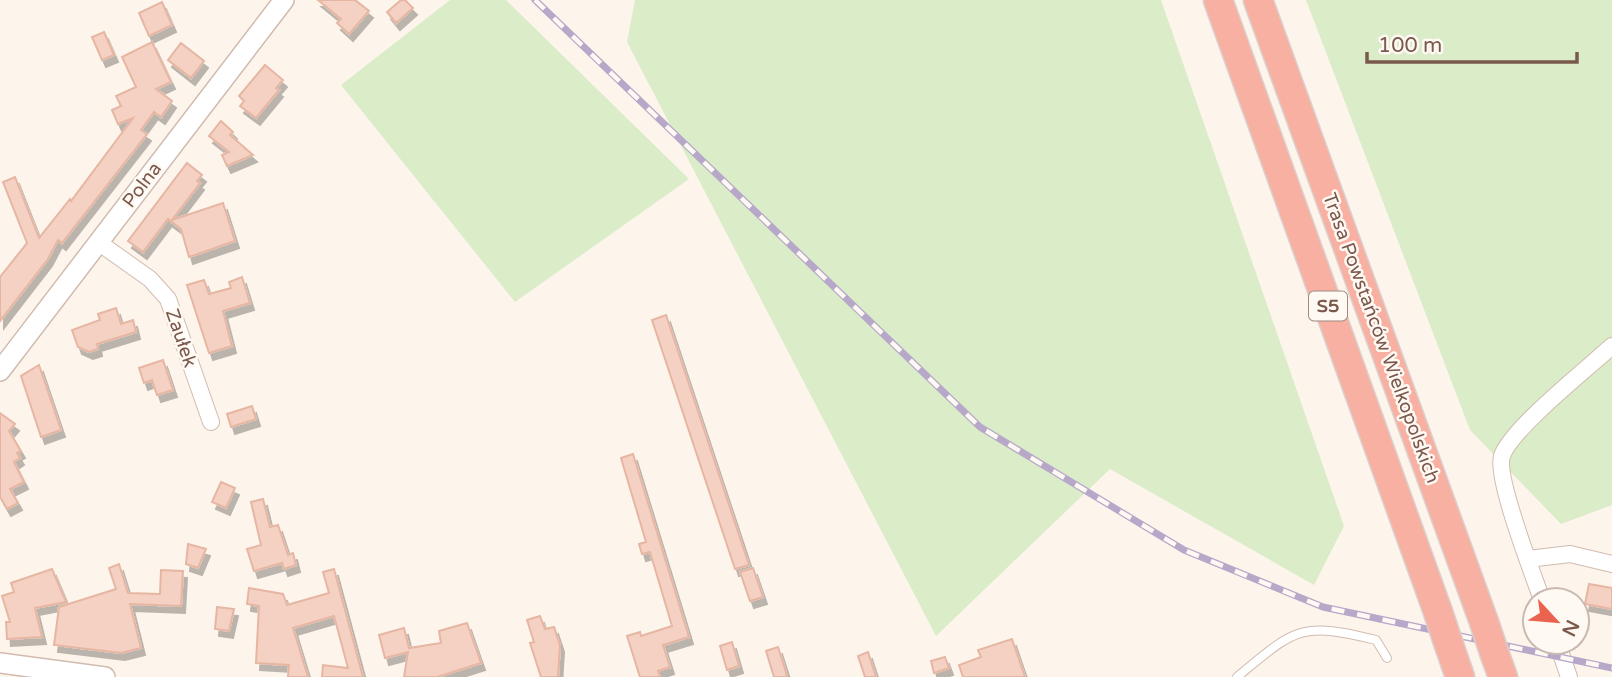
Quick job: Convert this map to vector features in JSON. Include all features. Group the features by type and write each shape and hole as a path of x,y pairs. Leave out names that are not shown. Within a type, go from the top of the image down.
{"highway":[{"name":"Trasa Powstańców Wielkopolskich","path":"1218,0 1460,677"},
{"name":"Trasa Powstańców Wielkopolskich","path":"1258,0 1499,666"}],"street":[{"name":"Polna","path":"0,371 284,0"},
{"name":"Zaułek","path":"98,242 150,279 168,299 211,422"},
{"path":"1537,586 1506,489 1501,458 1507,446 1523,428 1612,346"},
{"path":"1528,559 1570,554 1612,564"},
{"path":"1562,656 1569,677"},
{"path":"0,663 105,677"}],"lane":[{"path":"1237,677 1285,637 1304,630 1350,633 1376,640 1387,658"}],"green space":[{"path":"450,0 506,0 689,179 515,302 341,85"},
{"path":"635,0 1161,0 1344,526 1314,585 1110,469 936,636 627,42"},
{"path":"1306,0 1612,0 1612,505 1561,524 1470,430"}],"building":[{"path":"318,0 355,0 369,11 349,34 337,23 341,19"},
{"path":"401,0 405,0 413,8 396,23 387,12"},
{"path":"162,2 172,25 149,36 139,13"},
{"path":"104,32 114,55 102,60 92,37"},
{"path":"152,42 171,82 156,89 172,101 161,117 154,112 141,130 147,134 62,243 58,240 48,259 0,321 0,277 27,243 3,182 15,177 39,238 70,199 71,201 133,118 118,124 112,110 121,106 116,96 136,87 122,57"},
{"path":"181,43 204,61 191,78 168,60"},
{"path":"265,65 283,80 276,88 279,90 256,118 240,106 244,101 239,96"},
{"path":"221,121 233,132 230,135 253,155 227,166 222,155 229,152 209,136"},
{"path":"187,163 202,175 197,181 200,183 172,220 223,203 235,241 189,257 181,229 168,219 143,252 128,241"},
{"path":"242,277 250,303 223,311 232,346 209,353 187,285 204,280 209,294 231,288 229,282"},
{"path":"116,308 121,324 133,320 136,332 97,344 98,349 89,352 78,347 72,330 100,320 98,314"},
{"path":"666,315 749,565 735,569 652,320"},
{"path":"163,360 173,390 157,395 152,380 144,383 139,368"},
{"path":"39,365 61,430 41,437 21,376"},
{"path":"252,406 256,419 231,427 227,414"},
{"path":"0,413 15,424 9,431 21,451 17,453 20,458 14,462 24,482 10,489 18,503 7,509 0,497"},
{"path":"633,454 689,637 663,645 670,667 658,671 660,677 640,677 627,636 640,632 641,636 672,626 650,552 642,554 639,544 646,542 621,458"},
{"path":"221,482 235,488 226,508 212,502"},
{"path":"263,499 270,527 278,525 288,555 293,553 296,565 284,569 282,563 254,571 247,549 261,545 251,502"},
{"path":"188,544 206,549 198,568 186,564"},
{"path":"119,564 128,593 160,594 161,570 183,571 181,606 130,604 141,648 121,653 54,645 59,607 116,589 109,568"},
{"path":"753,568 763,597 750,601 740,572"},
{"path":"52,569 66,602 35,608 42,637 7,639 6,622 10,622 2,596 14,592 11,583"},
{"path":"334,569 363,677 322,677 323,665 348,668 334,616 293,628 308,677 288,677 289,665 256,663 259,606 247,604 249,588 283,594 287,605 329,593 323,572"},
{"path":"1589,584 1612,588 1612,609 1591,605 1591,586"},
{"path":"217,607 234,609 229,631 215,629"},
{"path":"540,616 545,629 554,627 560,645 558,677 541,677 530,643 534,642 527,620"},
{"path":"467,623 481,663 437,677 404,677 408,652 385,658 379,635 404,628 409,648 441,643 439,631"},
{"path":"1012,639 1025,677 963,677 959,665 981,657 978,650"},
{"path":"732,642 739,666 727,670 720,646"},
{"path":"778,647 787,677 774,677 766,651"},
{"path":"868,652 876,677 865,677 858,656"},
{"path":"945,657 949,668 934,673 931,661"}],"railway":[{"path":"535,0 980,427 1184,550 1323,607 1612,668"}]}
